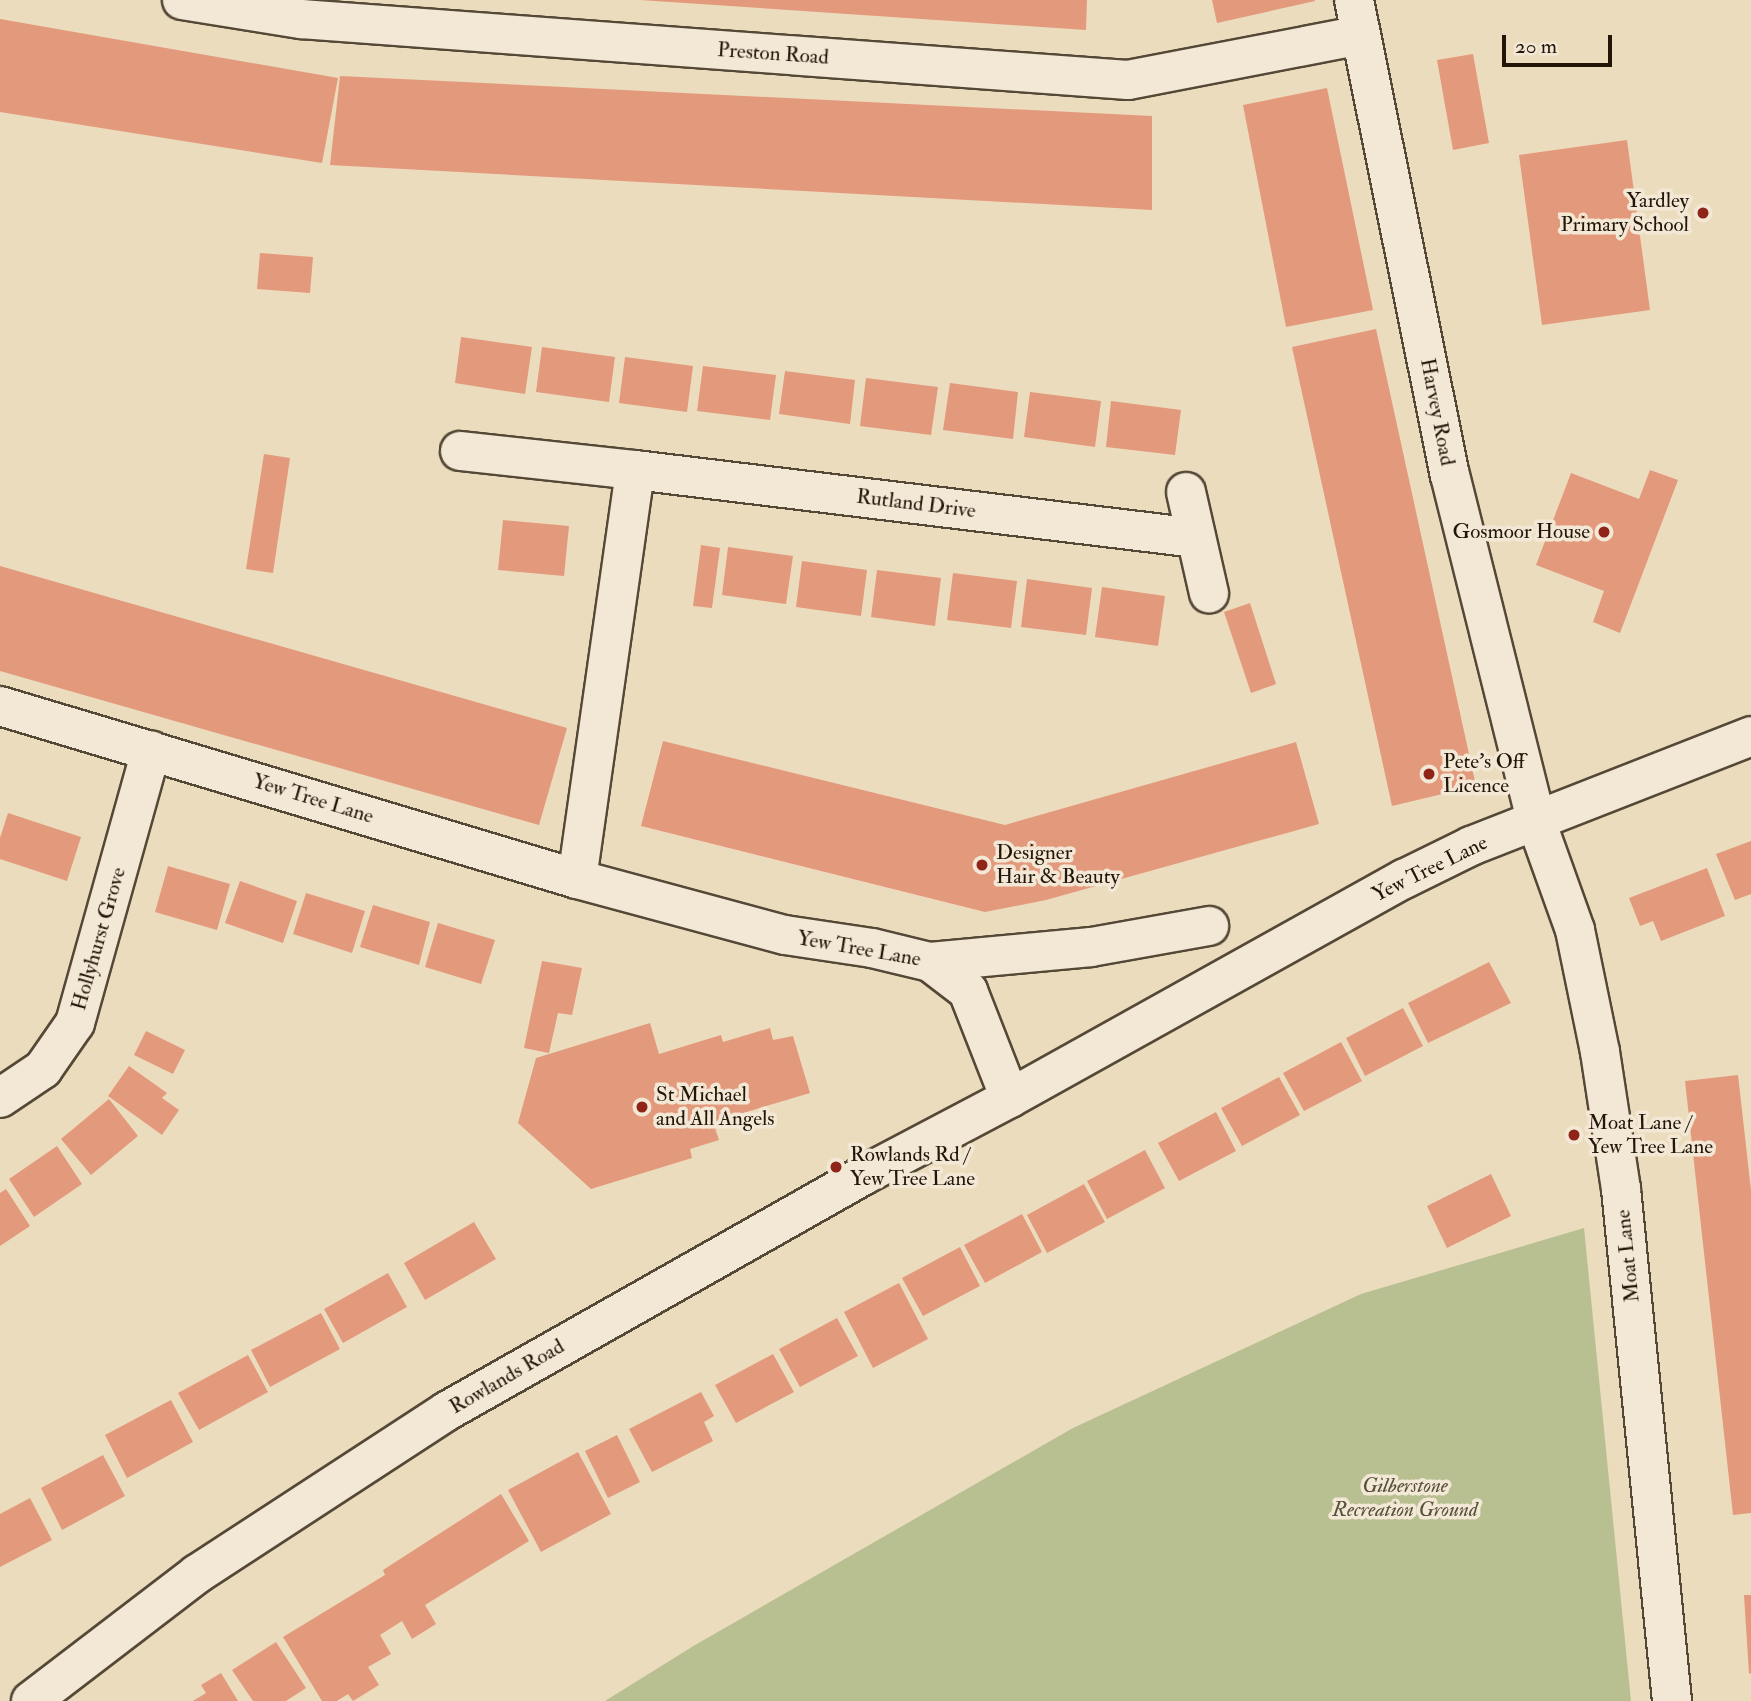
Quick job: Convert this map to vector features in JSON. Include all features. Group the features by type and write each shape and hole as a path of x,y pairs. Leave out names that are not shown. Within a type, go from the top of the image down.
{"street":[{"name":"Preston Road","path":"182,0 301,19 1128,80 1358,18"},
{"name":"Harvey Road","path":"1358,18 1450,475 1536,821"},
{"name":"Rutland Drive","path":"460,451 1196,538"},
{"path":"577,879 635,470"},
{"path":"1186,492 1209,593"},
{"name":"Yew Tree Lane","path":"0,706 577,879 785,936 872,948 930,962 968,991 1010,1098 1404,879 1471,846 1751,736"},
{"name":"Hollyhurst Grove","path":"0,1098 43,1069 75,1023 151,750"},
{"name":"Moat Lane","path":"1536,821 1575,930 1600,1052 1619,1175 1672,1701"},
{"path":"930,962 1091,947 1209,926"},
{"name":"Rowlands Road","path":"31,1701 197,1574 447,1411 862,1176 1010,1098"}],"green space":[{"name":"Gilberstone Recreation Ground","path":"1584,1228 1631,1701 605,1701 695,1645 1073,1428 1361,1294"}],"building":[{"path":"640,0 1087,0 1086,30"},
{"path":"1212,0 1315,0 1315,1 1217,23"},
{"path":"0,19 338,78 322,163 0,112"},
{"path":"1473,54 1489,143 1453,150 1437,60"},
{"path":"340,76 1152,116 1152,210 330,165"},
{"path":"1327,88 1373,310 1286,327 1243,105"},
{"path":"1627,140 1650,310 1542,325 1519,155"},
{"path":"260,253 313,257 310,293 257,289"},
{"path":"1376,329 1476,786 1392,806 1292,347"},
{"path":"461,337 532,347 525,394 455,383"},
{"path":"542,347 615,357 609,402 536,392"},
{"path":"625,357 693,366 687,412 619,403"},
{"path":"703,366 776,375 770,420 697,411"},
{"path":"785,371 855,380 850,424 779,414"},
{"path":"866,378 938,387 931,435 860,426"},
{"path":"950,383 1018,392 1013,439 943,430"},
{"path":"1030,392 1101,401 1095,447 1024,437"},
{"path":"1111,401 1181,410 1175,455 1106,447"},
{"path":"264,454 290,458 273,573 246,569"},
{"name":"Gosmoor House","path":"1650,470 1678,480 1620,633 1593,622 1604,591 1536,565 1571,473 1639,499"},
{"path":"503,520 569,526 564,576 498,570"},
{"path":"701,545 720,548 712,608 693,606"},
{"path":"728,547 793,556 786,604 722,595"},
{"path":"802,561 867,570 861,616 796,607"},
{"path":"0,566 567,728 539,825 0,671"},
{"path":"877,570 941,578 935,626 871,617"},
{"path":"953,573 1017,581 1011,628 947,620"},
{"path":"1027,579 1092,588 1086,635 1021,627"},
{"path":"1102,587 1165,596 1158,646 1095,637"},
{"path":"1250,603 1276,684 1251,693 1224,612"},
{"path":"663,741 1005,825 1296,742 1319,824 1046,900 985,912 641,826"},
{"path":"8,813 81,837 67,881 0,859 0,838"},
{"path":"1751,841 1751,894 1735,900 1716,854"},
{"path":"168,866 230,884 217,930 155,912"},
{"path":"1707,868 1725,916 1661,941 1653,921 1640,926 1629,898"},
{"path":"240,881 297,901 283,943 225,923"},
{"path":"306,893 365,911 352,953 293,934"},
{"path":"373,905 430,922 419,965 360,947"},
{"path":"438,923 495,940 481,984 425,967"},
{"path":"542,961 582,968 572,1015 558,1013 549,1053 524,1048"},
{"path":"1489,962 1511,1003 1428,1043 1408,1003"},
{"path":"1403,1008 1423,1046 1365,1076 1346,1038"},
{"name":"St Michael and All Angels","path":"650,1023 659,1054 721,1035 723,1042 770,1028 773,1040 793,1036 810,1093 713,1122 719,1140 690,1149 692,1158 591,1189 518,1123 536,1058"},
{"path":"146,1031 185,1050 173,1074 134,1055"},
{"path":"1341,1042 1362,1081 1304,1111 1283,1073"},
{"path":"129,1066 167,1093 162,1098 179,1110 162,1135 108,1096"},
{"path":"1738,1075 1751,1190 1751,1513 1733,1515 1685,1081"},
{"path":"1279,1077 1300,1115 1242,1146 1221,1108"},
{"path":"109,1099 138,1136 91,1175 61,1139"},
{"path":"1216,1112 1236,1151 1179,1181 1158,1143"},
{"path":"57,1146 82,1184 34,1217 9,1179"},
{"path":"1145,1150 1165,1188 1107,1219 1087,1181"},
{"path":"1491,1174 1511,1216 1447,1248 1427,1206"},
{"path":"1084,1184 1105,1222 1047,1253 1027,1215"},
{"path":"6,1189 30,1226 0,1246 0,1193"},
{"path":"1022,1214 1042,1252 985,1283 964,1245"},
{"path":"474,1222 496,1259 425,1300 404,1263"},
{"path":"960,1247 980,1286 923,1316 902,1278"},
{"path":"388,1273 407,1307 343,1343 324,1309"},
{"path":"899,1283 928,1339 873,1368 844,1312"},
{"path":"321,1313 340,1349 270,1387 251,1350"},
{"path":"837,1318 858,1356 800,1387 779,1349"},
{"path":"773,1354 794,1392 736,1423 715,1385"},
{"path":"248,1355 268,1392 199,1430 178,1393"},
{"path":"701,1392 714,1416 704,1422 713,1441 652,1472 629,1429"},
{"path":"171,1400 193,1442 127,1478 105,1435"},
{"path":"617,1435 640,1482 608,1498 585,1451"},
{"path":"578,1452 611,1514 541,1552 508,1490"},
{"path":"103,1455 125,1496 62,1530 41,1488"},
{"path":"501,1494 529,1541 425,1605 436,1624 412,1639 402,1621 380,1635 391,1654 368,1667 379,1685 353,1701 348,1694 337,1701 322,1701 283,1637 385,1575 383,1570"},
{"path":"30,1498 52,1540 0,1567 0,1514"},
{"path":"1744,1595 1751,1595 1749,1674"},
{"path":"276,1642 306,1688 286,1701 253,1701 232,1670"},
{"path":"221,1673 238,1701 193,1701 206,1693 201,1685"}],"place":[{"name":"Yardley Primary School","path":"1703,213"},
{"name":"Gosmoor House","path":"1604,532"},
{"name":"Pete's Off Licence","path":"1429,774"},
{"name":"Designer Hair & Beauty","path":"982,865"},
{"name":"St Michael and All Angels","path":"642,1107"},
{"name":"Moat Lane / Yew Tree Lane","path":"1574,1135"},
{"name":"Rowlands Rd / Yew Tree Lane","path":"836,1167"}]}
